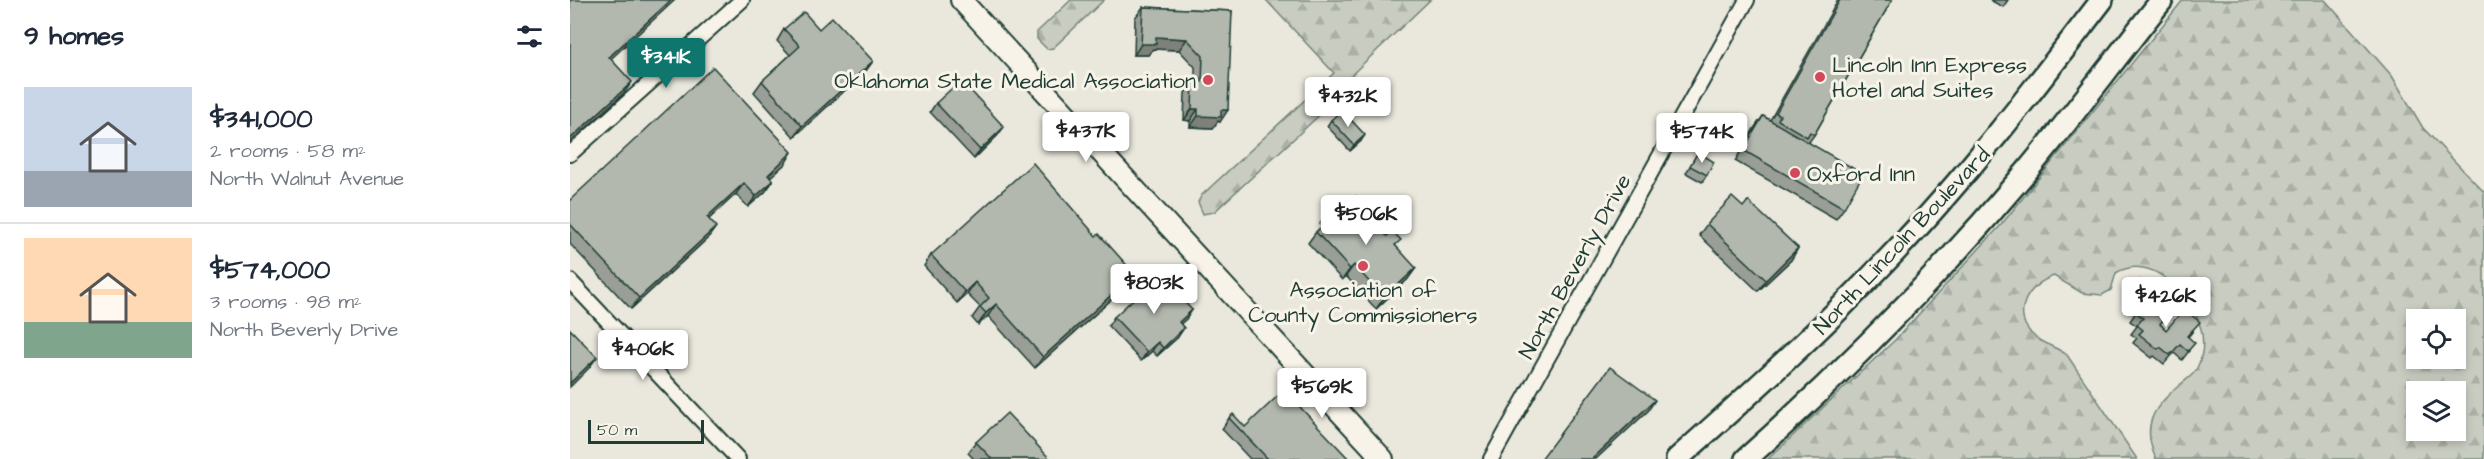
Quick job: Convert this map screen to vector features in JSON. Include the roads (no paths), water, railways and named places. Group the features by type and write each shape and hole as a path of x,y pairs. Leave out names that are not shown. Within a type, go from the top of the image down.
{"main road":[{"path":"961,0 1383,459"},
{"name":"North Lincoln Boulevard","path":"1677,459 1789,358 1888,260 1980,156 2102,0"},
{"name":"North Lincoln Boulevard","path":"1746,459 1830,382 1939,271 2069,120 2162,0"}],"street":[{"path":"570,154 742,0"},
{"name":"North Beverly Drive","path":"1491,459 1747,0"},
{"path":"570,281 738,459"}],"place":[{"name":"Lincoln Inn Express Hotel and Suites","path":"1820,77"},
{"name":"Oklahoma State Medical Association","path":"1208,80"},
{"name":"Oxford Inn","path":"1795,173"},
{"name":"Association of County Commissioners","path":"1363,266"}]}
